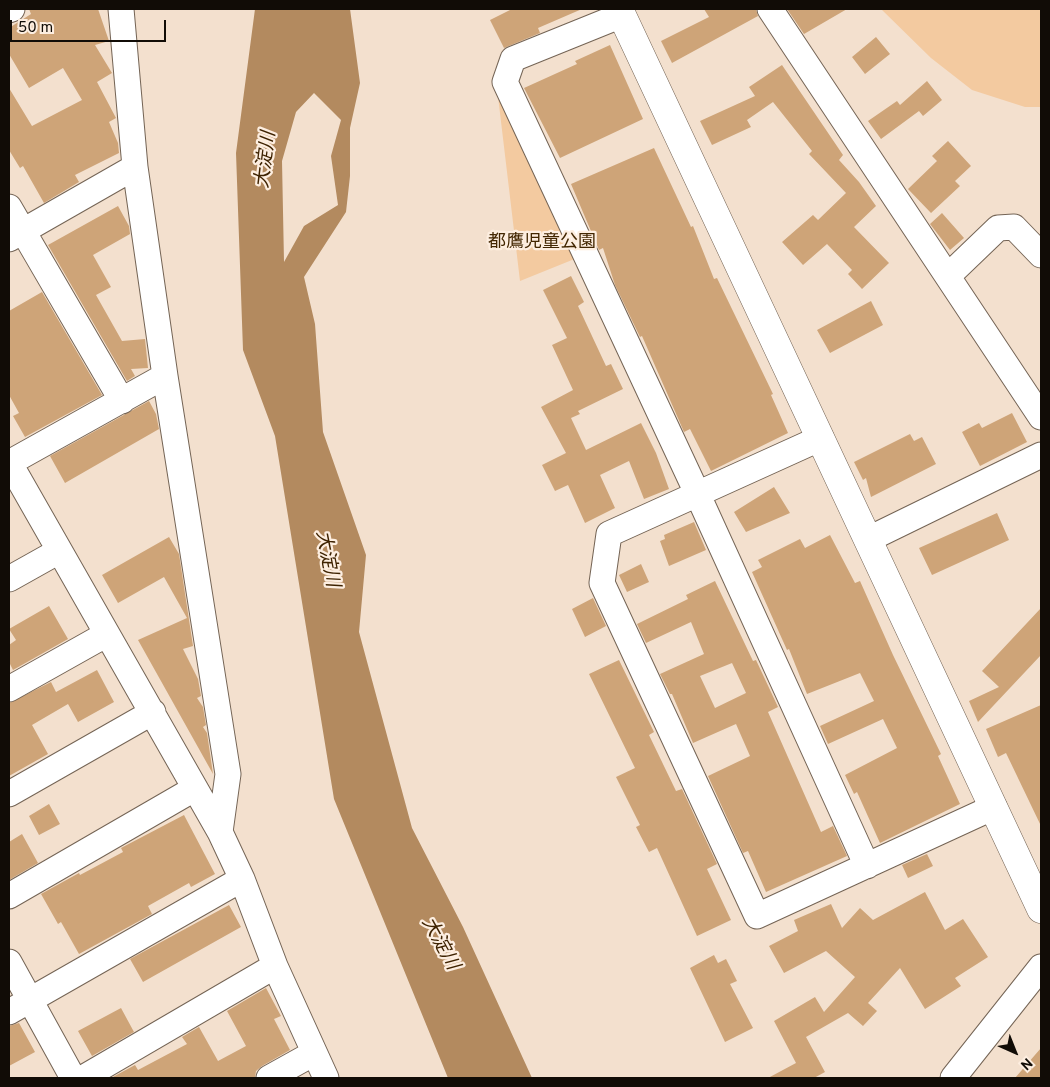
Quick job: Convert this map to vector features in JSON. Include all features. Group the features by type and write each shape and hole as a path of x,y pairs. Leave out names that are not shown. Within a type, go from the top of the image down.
{"street":[{"path":"121,9 135,167 165,376 228,774 220,832"},
{"path":"770,9 1041,417"},
{"path":"867,866 697,493 505,82 513,60 620,12 1041,909"},
{"path":"16,236 135,167"},
{"path":"9,207 16,236 122,401"},
{"path":"948,276 998,228 1014,227 1041,255"},
{"path":"165,376 9,463 220,832 242,879 275,966 326,1078"},
{"path":"821,438 609,534 602,583 757,916 994,807"},
{"path":"869,539 1041,454"},
{"path":"9,579 60,551"},
{"path":"9,690 108,634"},
{"path":"9,794 153,712"},
{"path":"9,896 194,789"},
{"path":"19,1006 242,879"},
{"path":"9,962 19,1006 73,1078"},
{"path":"83,1078 275,966"},
{"path":"953,1078 1039,976"},
{"path":"269,1078 314,1053"}],"green space":[{"path":"881,9 1041,9 1041,107 1025,107 972,90 931,58"},
{"name":"都鷹児童公園","path":"497,88 577,258 520,281"}],"water":[{"name":"大淀川","path":"255,9 350,9 360,83 350,128 350,176 346,212 304,277 315,324 323,432 366,555 359,632 412,828 463,927 532,1078 448,1078 334,799 275,436 243,350 236,153","holes":["314,93 341,120 331,156 338,205 304,226 284,262 282,161 296,112"]}],"building":[{"path":"29,9 98,9 109,41 95,45 112,73 97,82 116,118 109,122 118,143 119,153 75,175 79,182 44,203 23,166 20,168 9,150 9,88 32,126 82,100 63,68 29,88 9,54 9,28 31,14"},
{"path":"512,9 582,9 538,28 540,33 504,48 490,20"},
{"path":"704,9 756,9 758,16 672,63 661,41 709,17"},
{"path":"787,9 847,9 804,34"},
{"path":"876,37 890,54 865,74 852,57"},
{"path":"610,45 643,119 560,158 524,88 577,64 575,61"},
{"path":"782,65 843,155 839,160 859,182 876,206 854,227 889,263 862,289 848,274 852,270 827,244 803,265 782,242 813,215 818,220 846,193 809,154 812,151 773,102 747,120 751,127 712,145 700,121 755,96 749,87"},
{"path":"927,81 942,100 923,116 919,111 881,139 868,121 897,101 900,105"},
{"path":"948,141 971,166 955,181 960,186 931,213 908,189 937,161 932,156"},
{"path":"654,148 691,227 693,226 714,279 717,278 773,394 771,395 788,433 711,471 690,429 684,432 642,336 640,337 615,285 603,248 599,250 571,184"},
{"path":"118,206 129,226 130,234 93,255 111,287 96,295 122,341 145,339 148,368 131,369 135,376 127,381 48,245"},
{"path":"942,213 964,238 950,250 930,224"},
{"path":"571,276 584,302 578,306 606,366 611,364 623,389 578,411 580,414 571,418 586,450 641,423 656,453 669,489 644,499 629,461 600,475 615,508 585,523 568,485 555,491 542,465 566,453 541,407 573,390 552,345 567,338 543,290"},
{"path":"42,292 102,395 25,437 13,416 19,413 9,395 9,311"},
{"path":"871,301 883,325 830,353 817,330"},
{"path":"149,401 156,414 159,429 65,483 50,456"},
{"path":"1012,413 1027,442 980,466 962,432 979,423 982,428"},
{"path":"910,434 914,441 922,437 936,464 871,497 866,478 863,480 854,462"},
{"path":"774,487 790,513 746,532 734,512"},
{"path":"997,513 1009,540 932,575 919,548"},
{"path":"694,522 706,550 669,566 660,541 665,539 664,535"},
{"path":"830,535 855,583 860,581 941,754 938,756 960,804 880,843 857,792 854,794 845,775 897,748 883,719 828,744 820,726 874,701 860,673 807,694 789,649 787,650 752,572 762,567 758,560 800,539 805,548"},
{"path":"169,537 179,554 193,646 183,649 198,679 201,696 197,698 203,707 206,725 203,727 207,733 213,774 138,640 187,618 164,577 118,603 102,575"},
{"path":"641,564 649,582 627,592 619,575"},
{"path":"715,581 753,661 756,660 778,707 768,712 821,832 833,826 847,856 766,892 748,851 743,853 708,776 750,756 736,724 693,743 672,694 670,694 660,674 704,654 691,622 646,643 637,624 688,599 686,595","holes":["732,663 746,693 715,708 700,676"]},
{"path":"593,598 606,626 585,637 572,609"},
{"path":"49,606 68,639 13,670 9,662 9,645 16,640 9,629"},
{"path":"1041,608 1041,655 978,722 969,701 999,687 982,671"},
{"path":"619,660 654,732 649,735 676,791 682,789 717,864 707,869 731,920 697,936 657,848 649,852 636,827 640,825 616,777 635,768 589,674"},
{"path":"97,670 114,702 78,722 68,704 32,725 48,754 9,776 9,703 51,682 56,692"},
{"path":"1041,705 1041,826 1006,753 998,757 986,729"},
{"path":"49,804 60,824 39,835 29,816"},
{"path":"184,815 215,874 191,887 189,883 148,906 152,914 79,954 61,922 58,924 41,894 123,852 121,848"},
{"path":"22,834 38,863 9,880 9,842"},
{"path":"927,854 933,866 908,878 902,865"},
{"path":"925,892 945,930 963,919 988,957 955,978 961,986 925,1009 900,968 868,1003 877,1011 863,1026 848,1013 806,1037 825,1072 814,1078 768,1078 796,1063 774,1021 815,997 824,1012 855,977 826,951 784,973 769,946 798,931 794,920 831,904 842,928 860,908 873,920"},
{"path":"229,905 241,927 143,982 130,959"},
{"path":"714,955 718,963 726,959 737,981 730,984 753,1028 725,1042 690,968"},
{"path":"266,988 281,1016 274,1019 290,1050 262,1066 256,1071 255,1078 111,1078 135,1065 138,1070 187,1044 182,1037 199,1027 218,1061 246,1046 227,1011"},
{"path":"121,1008 134,1032 92,1056 78,1031"},
{"path":"19,1023 35,1052 9,1066 9,1026"},
{"path":"1041,1048 1041,1078 1015,1078"}]}
